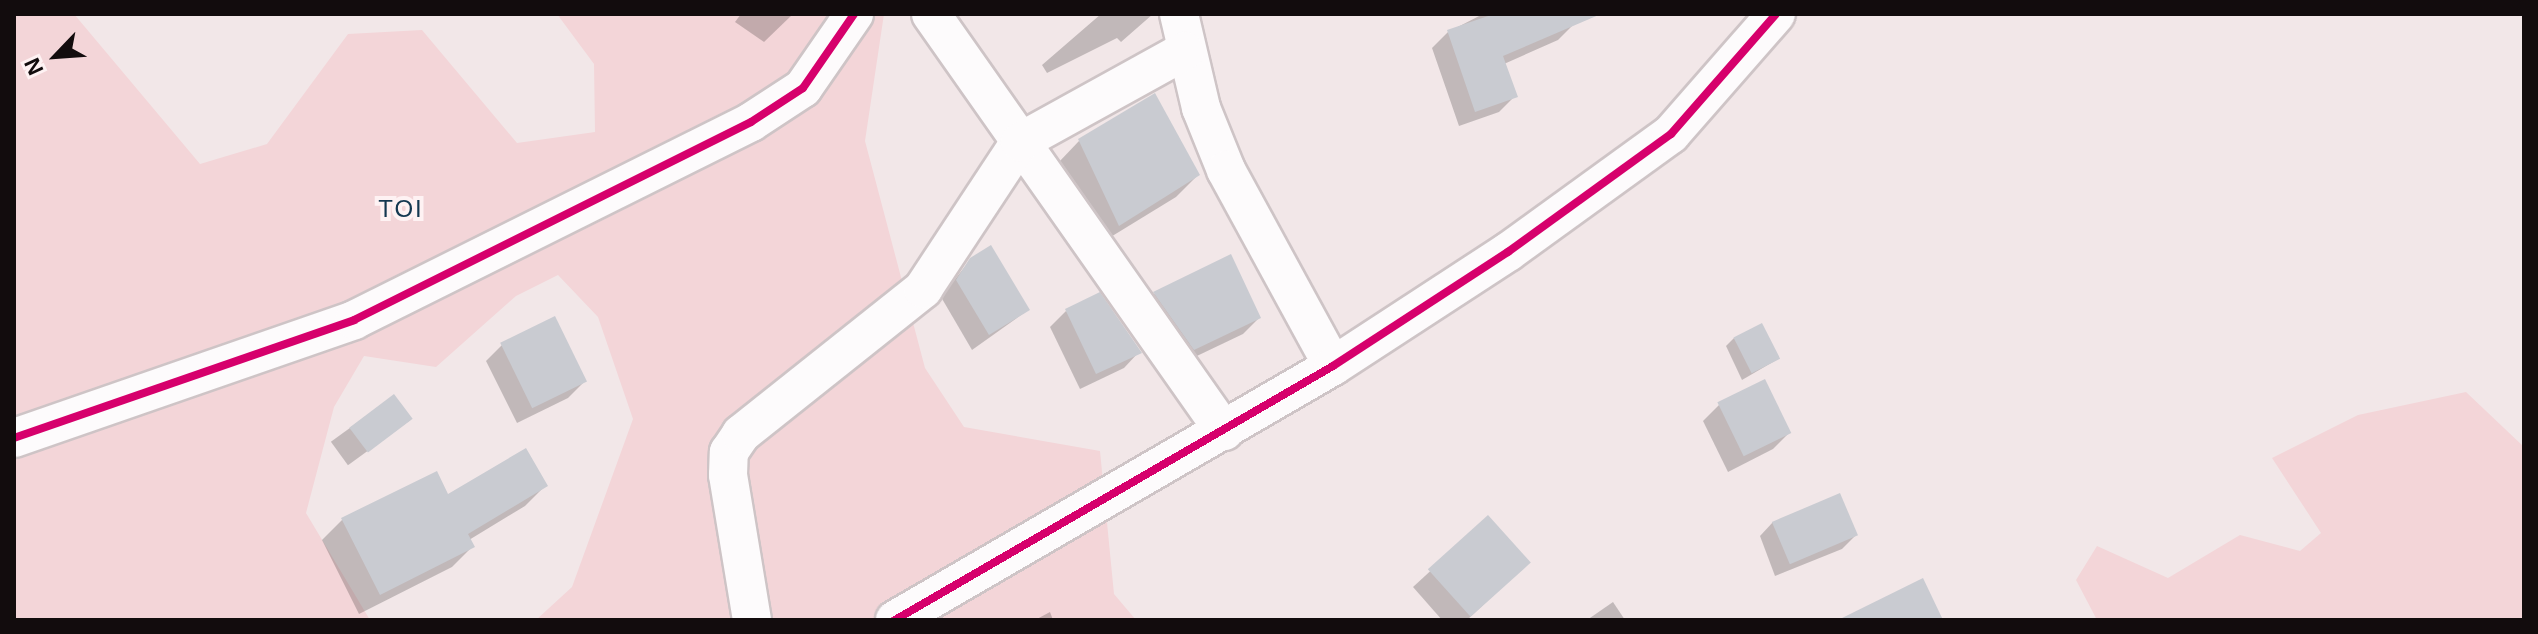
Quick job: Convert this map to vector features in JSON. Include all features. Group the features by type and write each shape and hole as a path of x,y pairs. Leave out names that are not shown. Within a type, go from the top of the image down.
{"street":[{"path":"14,438 354,320 751,122 803,88 854,14"},
{"path":"931,14 1224,431"},
{"path":"1179,14 1188,35 1185,51 1226,170 1333,366"},
{"path":"895,620 1333,366 1508,252 1671,134 1776,14"},
{"path":"752,620 728,475 729,452 741,434 923,289 1020,142 1185,51"}],"shaded area":[{"path":"14,14 74,14 200,164 267,144 348,34 422,30 517,143 595,132 594,64 557,14 884,14 865,141 925,368 964,427 1100,451 1114,594 1136,620 536,620 572,587 633,419 598,317 558,275 516,296 436,367 364,356 334,407 306,513 370,620 14,620"},
{"path":"2466,392 2524,447 2524,620 2097,620 2076,580 2097,546 2168,578 2240,535 2300,551 2321,533 2272,458 2358,415"}],"building":[{"path":"1494,14 1601,14 1503,56 1518,97 1475,112 1447,30"},
{"path":"1155,93 1200,175 1119,226 1078,139"},
{"path":"991,245 1030,310 989,335 956,280 970,258"},
{"path":"1231,254 1261,318 1194,350 1153,292"},
{"path":"1100,292 1142,353 1096,374 1065,309"},
{"path":"555,316 587,382 532,408 500,343"},
{"path":"1762,323 1780,359 1752,373 1733,338"},
{"path":"1765,379 1791,433 1744,456 1717,402"},
{"path":"394,394 413,419 368,452 349,428"},
{"path":"526,448 548,486 468,534 475,547 380,595 341,518 437,471 448,494"},
{"path":"1840,493 1858,535 1790,564 1772,522"},
{"path":"1488,515 1531,563 1471,617 1428,569"},
{"path":"1923,578 1943,620 1838,620"}],"cycle path":[{"path":"14,438 354,320 751,122 803,88 854,14"},
{"path":"895,620 1333,366 1508,252 1671,134 1776,14"}],"district":[{"name":"TOI","path":"401,209"}]}
